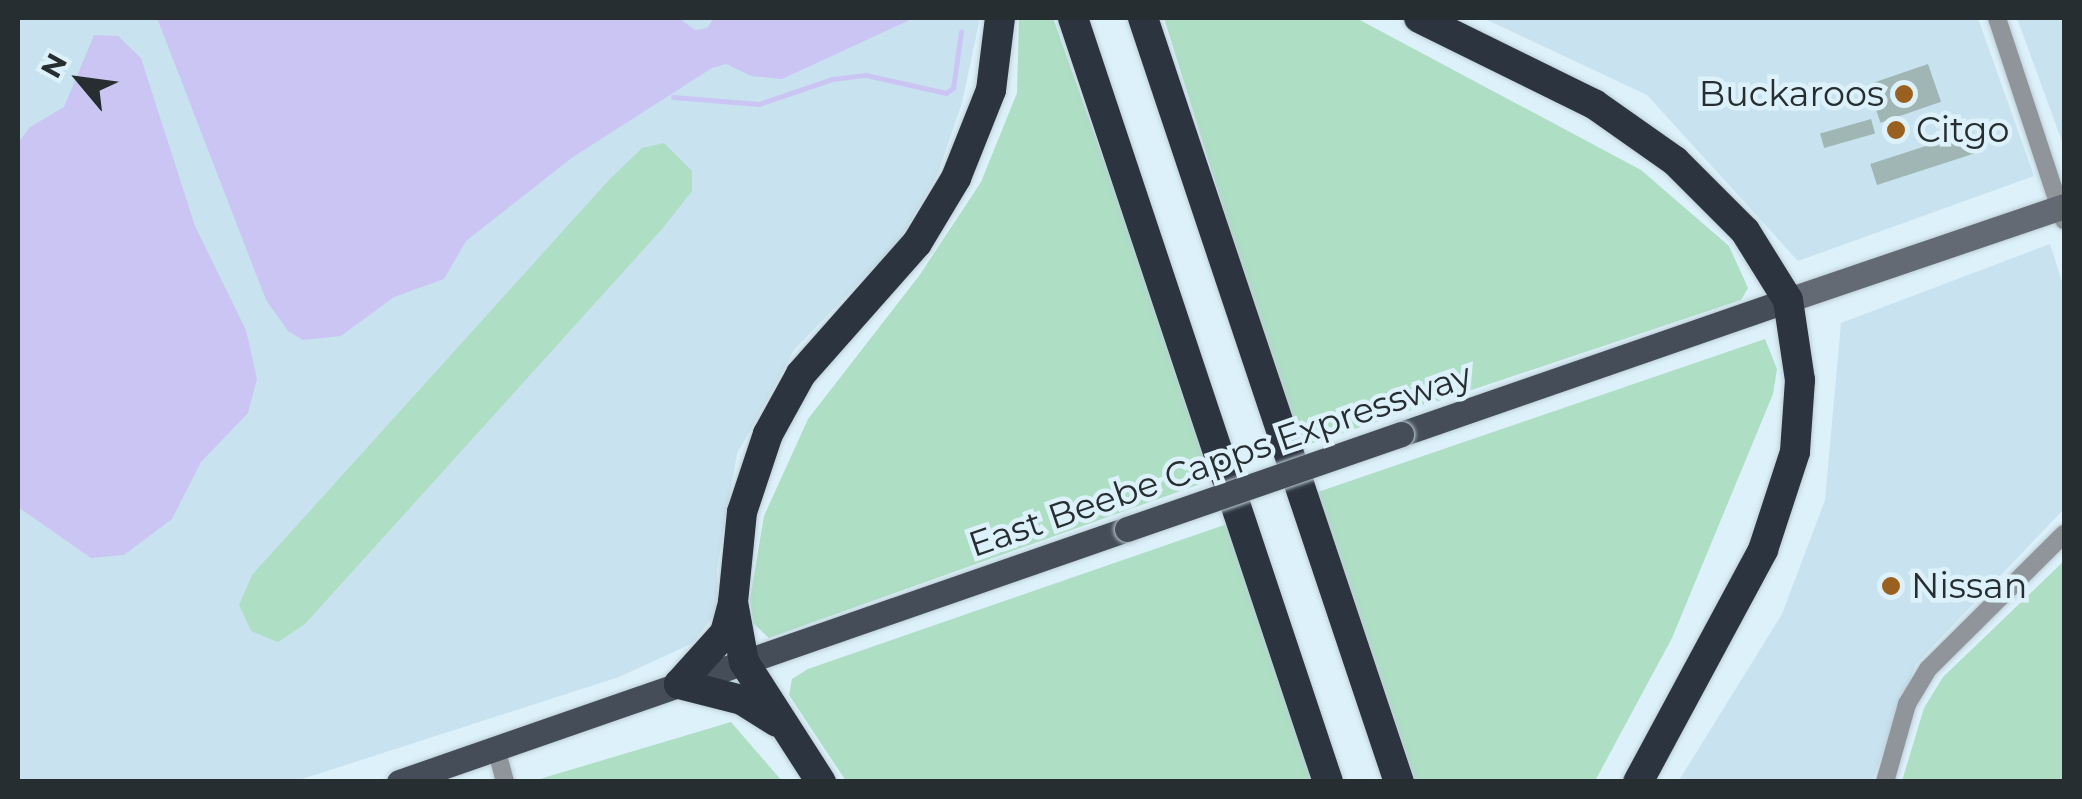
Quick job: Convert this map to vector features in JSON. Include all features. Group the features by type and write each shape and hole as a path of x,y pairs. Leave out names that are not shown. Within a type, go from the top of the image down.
{"highway":[{"path":"779,723 742,700 679,684 725,633 733,602 742,512 768,434 801,374 917,243 956,178 990,90 1000,18"},
{"path":"1074,18 1328,782"},
{"path":"1143,18 1400,782"},
{"path":"1420,18 1594,104 1675,161 1745,231 1788,300 1800,380 1795,452 1763,550 1638,782"},
{"path":"733,602 744,662 779,723 822,782"}],"main road":[{"name":"East Beebe Capps Expressway","path":"399,782 1788,300 2063,211"}],"street":[{"path":"1996,18 2063,211"},
{"path":"1884,782 1907,704 1928,668 2064,534"},
{"path":"496,748 505,782"}],"shaded area":[{"path":"18,18 980,18 962,103 938,173 900,240 794,350 737,454 717,569 718,610 693,643 619,677 293,782 18,781"},
{"path":"157,18 679,18 695,30 707,28 714,18 914,18 782,79 751,76 726,64 712,68 573,157 466,241 444,279 394,297 341,336 303,340 288,331 266,300"},
{"path":"1483,18 1978,18 2034,176 1798,261 1647,95"},
{"path":"2017,18 2064,18 2064,147"},
{"path":"94,35 118,36 141,58 195,226 246,330 257,379 248,413 201,462 172,519 124,555 91,558 18,507 18,143 30,127 64,107"},
{"path":"2050,244 2064,288 2064,509 1916,664 1872,781 1678,782 1782,614 1825,500 1841,323"}],"green space":[{"path":"1019,18 1053,18 1217,478 769,638 753,623 750,599 764,516 808,419 919,276 981,182 1017,93"},
{"path":"1164,18 1356,18 1641,170 1729,246 1748,288 1741,300 1298,448"},
{"path":"664,143 692,171 692,191 662,229 305,624 278,642 251,631 239,605 252,575 608,181 642,148"},
{"path":"1765,339 1777,369 1773,394 1672,638 1595,781 1415,781 1315,493"},
{"path":"1230,523 1317,781 846,781 789,695 792,679 808,669"},
{"path":"2064,561 2064,781 1902,781 1924,708 1943,677"},
{"path":"731,722 782,781 533,781"}],"building":[{"name":"Buckaroos","path":"1928,64 1941,102 1881,123 1867,85"},
{"path":"1871,119 1875,133 1824,148 1820,134"},
{"path":"1972,131 1979,152 1877,185 1870,164"}],"waterway":[{"path":"673,97 759,104 832,79 866,75 946,93 953,88 961,32"}],"place":[{"name":"Buckaroos","path":"1904,94"},
{"name":"Citgo","path":"1896,130"},
{"name":"Nissan","path":"1891,586"}]}
